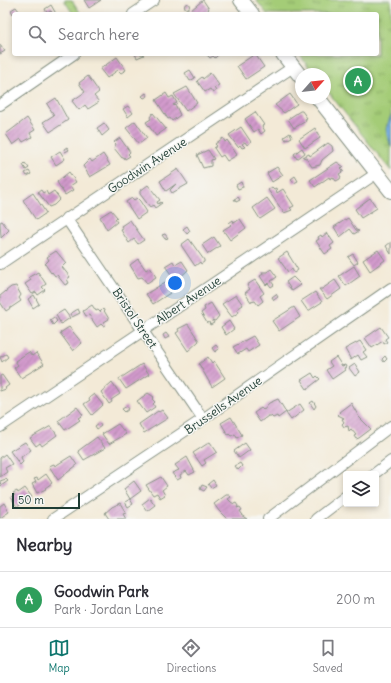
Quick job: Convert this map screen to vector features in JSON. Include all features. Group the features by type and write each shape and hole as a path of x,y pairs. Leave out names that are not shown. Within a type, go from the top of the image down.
{"main road":[{"path":"240,0 250,12"},
{"path":"285,56 295,69"},
{"path":"323,104 391,191"}],"street":[{"path":"136,12 154,0"},
{"path":"0,105 71,56"},
{"name":"Goodwin Avenue","path":"0,264 66,218 295,73"},
{"name":"Albert Avenue","path":"0,427 377,173"},
{"name":"Bristol Street","path":"66,218 203,419"},
{"name":"Brussells Avenue","path":"53,519 203,419 391,288"},
{"path":"268,519 391,426"},
{"path":"378,471 391,461"},
{"path":"316,519 343,498"}],"green space":[{"path":"64,0 72,0 80,12 72,12"},
{"path":"256,0 391,0 391,171 331,96 331,68 310,68 300,56 379,56 379,12 265,12"}],"water":[{"path":"391,115 391,147 386,129"}],"building":[{"path":"84,0 101,0 89,8"},
{"path":"203,0 209,9 208,12 193,12 191,10"},
{"path":"187,3 190,6 187,9 184,6"},
{"path":"51,5 55,12 46,12 45,9"},
{"path":"16,7 19,11 12,12 11,10"},
{"path":"0,44 5,51 0,54"},
{"path":"252,56 256,56 264,67 246,79 237,66"},
{"path":"117,57 126,70 121,73 118,70 107,78 100,69"},
{"path":"190,70 195,78 190,81 185,73"},
{"path":"210,73 219,85 214,88 216,91 213,93 210,89 205,92 197,81 202,77 203,79"},
{"path":"88,76 99,92 94,96 99,102 88,109 85,105 79,110 72,101 85,92 79,83"},
{"path":"187,87 197,103 186,111 174,94"},
{"path":"146,93 148,96 144,98 142,96"},
{"path":"166,93 169,98 173,96 177,103 173,105 176,106 180,115 172,121 170,118 168,119 156,100"},
{"path":"290,94 295,101 295,104 297,104 284,113 275,105"},
{"path":"56,98 68,120 50,132 43,122 54,115 47,104"},
{"path":"128,106 133,113 128,117 123,109"},
{"path":"302,111 307,118 305,119 306,121 294,128 288,119"},
{"path":"255,112 264,125 262,126 265,131 261,134 258,129 254,132 245,119"},
{"path":"153,113 166,129 156,136 146,122 151,119 150,117"},
{"path":"27,118 35,130 30,133 32,137 23,142 21,139 13,145 6,134"},
{"path":"135,121 147,138 139,144 126,128"},
{"path":"104,123 109,130 102,136 97,128"},
{"path":"241,127 251,142 247,145 245,142 242,144 245,147 242,148 240,145 238,147 229,135"},
{"path":"315,128 320,138 305,148 299,139"},
{"path":"290,133 292,137 286,140 284,137"},
{"path":"120,138 130,152 128,154 130,156 125,159 124,157 122,158 114,148 116,144 114,142"},
{"path":"223,138 225,142 227,140 237,155 227,161 223,155 220,157 214,148 217,146 215,144"},
{"path":"328,143 332,146 333,151 322,160 320,165 312,167 306,158 303,157 309,154 310,156"},
{"path":"67,147 69,150 65,152 64,149"},
{"path":"302,148 305,153 297,159 294,154"},
{"path":"208,150 214,159 211,160 211,166 203,168 197,155"},
{"path":"60,151 65,159 56,165 51,157"},
{"path":"103,154 110,165 90,177 83,166 90,159 92,162"},
{"path":"337,162 344,167 341,168 344,171 339,174 341,177 340,179 336,181 333,177 330,179 329,177 315,187 310,180"},
{"path":"25,163 29,168 26,170 23,165"},
{"path":"277,167 283,175 272,182 267,173"},
{"path":"178,169 188,184 172,193 170,190 176,184 166,191 160,181"},
{"path":"29,171 31,174 27,176 25,173"},
{"path":"69,172 76,182 70,186 73,190 65,195 57,182"},
{"path":"295,176 298,181 294,183 291,179"},
{"path":"241,182 243,187 238,189 236,185"},
{"path":"148,185 160,200 157,202 158,204 161,202 162,203 155,208 153,205 150,207 140,194 140,191"},
{"path":"272,187 274,189 276,188 277,193 283,189 294,206 290,208 292,210 284,213 268,190"},
{"path":"41,190 43,193 46,191 48,195 54,191 60,199 54,205 49,207 38,192"},
{"path":"33,193 46,213 36,220 23,200"},
{"path":"238,197 240,200 236,202 234,199"},
{"path":"132,198 134,200 137,198 147,212 137,219 126,202"},
{"path":"267,198 275,209 260,219 253,208"},
{"path":"370,198 377,208 361,218 355,209"},
{"path":"111,210 117,217 115,219 117,222 107,230 100,217"},
{"path":"348,218 356,230 359,231 354,234 350,229 340,237 334,227"},
{"path":"240,219 246,228 230,240 223,230 231,225 229,223 233,220 234,223"},
{"path":"130,220 144,240 138,244 134,239 129,243 121,230 123,229 121,226"},
{"path":"2,221 9,230 1,238 0,222"},
{"path":"187,226 190,231 187,234 183,229"},
{"path":"327,233 334,243 330,246 332,249 325,254 316,241 319,239 318,237 321,235 322,237"},
{"path":"165,234 168,238 165,239 162,235"},
{"path":"214,237 220,246 208,254 202,245"},
{"path":"189,239 204,260 201,264 200,262 195,266 181,245"},
{"path":"391,242 391,254 386,246"},
{"path":"378,250 385,260 370,271 363,260"},
{"path":"56,251 66,263 62,267 70,277 67,279 69,283 65,285 57,275 55,276 52,272 51,273 45,264 49,260 47,257"},
{"path":"287,252 298,270 294,273 292,269 288,272 278,258"},
{"path":"353,254 358,262 354,265 348,257"},
{"path":"138,259 146,270 150,267 156,277 147,283 142,277 138,278 130,265"},
{"path":"173,261 175,265 182,261 188,270 176,281 165,266"},
{"path":"354,266 360,276 346,286 339,276"},
{"path":"271,269 277,277 271,281 274,285 271,287 268,283 266,285 260,276 263,274 262,272 267,272"},
{"path":"38,272 46,284 42,287 45,290 38,295 36,292 32,294 25,284 31,280 29,277"},
{"path":"293,277 301,285 292,291 286,282"},
{"path":"255,280 264,293 260,296 263,301 258,305 255,301 251,302 245,293 250,289 247,285"},
{"path":"335,280 341,289 327,299 319,289 322,289"},
{"path":"167,281 170,285 166,287 170,293 153,304 146,294"},
{"path":"16,286 21,295 19,298 21,301 6,311 0,302 0,296 11,287"},
{"path":"315,292 322,302 308,311 301,301"},
{"path":"276,294 278,297 274,300 272,297"},
{"path":"34,295 39,304 33,308 28,299"},
{"path":"236,295 243,305 237,309 239,312 232,317 222,304"},
{"path":"211,303 219,316 215,321 212,320 214,323 210,325 201,313 205,310 204,307"},
{"path":"92,305 96,311 98,310 100,312 103,309 109,319 104,322 105,325 103,326 101,324 97,327 89,315 86,316 83,311"},
{"path":"294,307 300,317 279,331 272,321"},
{"path":"78,309 80,313 72,317 70,314"},
{"path":"64,310 70,318 61,324 56,315"},
{"path":"54,317 57,321 53,325 50,320"},
{"path":"229,321 234,329 226,335 221,327"},
{"path":"188,324 199,341 188,351 176,333 179,331 178,329"},
{"path":"69,327 82,343 73,351 60,333"},
{"path":"381,327 388,337 385,339 387,342 384,344 383,341 372,348 365,338"},
{"path":"166,333 169,337 165,339 163,335"},
{"path":"253,336 259,345 248,352 246,349 238,354 233,347"},
{"path":"360,341 366,350 363,352 367,357 361,360 358,355 351,360 345,349"},
{"path":"216,345 219,349 215,352 212,348"},
{"path":"29,352 32,356 36,353 44,364 21,378 14,368 18,365 15,361"},
{"path":"6,354 8,357 2,362 0,357"},
{"path":"385,356 387,359 384,362 382,359"},
{"path":"208,357 212,363 214,361 225,378 212,387 199,364"},
{"path":"336,357 342,366 345,365 346,367 344,368 345,370 332,379 326,370 332,366 329,362"},
{"path":"142,364 149,374 126,389 119,379"},
{"path":"355,364 360,372 355,376 349,368"},
{"path":"312,373 315,378 317,376 320,379 307,389 301,380"},
{"path":"2,375 9,385 5,388 6,389 0,391 0,376"},
{"path":"112,382 120,394 111,400 112,402 109,404 101,392"},
{"path":"148,393 154,397 152,399 155,402 153,404 155,407 146,413 137,401"},
{"path":"94,394 103,405 92,415 84,404 90,400 89,398"},
{"path":"278,399 286,412 278,418 277,416 273,418 268,416 260,422 254,413 261,408 263,410 269,403"},
{"path":"313,401 316,406 314,409 310,403"},
{"path":"351,403 359,417 371,429 356,439 354,436 356,435 351,429 349,431 348,426 344,427 342,424 344,422 342,419 344,418 338,415 340,413 339,412"},
{"path":"300,404 304,410 291,420 286,413"},
{"path":"127,406 129,409 125,412 122,409"},
{"path":"77,407 83,415 78,418 80,420 65,430 58,421"},
{"path":"162,410 168,418 144,433 139,424 158,411 159,412"},
{"path":"231,417 242,435 237,438 235,434 231,436 229,434 228,435 221,423"},
{"path":"99,423 101,426 97,429 95,426"},
{"path":"118,424 126,434 109,444 102,434"},
{"path":"51,426 57,435 42,446 40,443 36,446 30,438"},
{"path":"97,437 105,448 84,460 78,451"},
{"path":"25,442 31,450 21,457 23,462 20,465 10,451"},
{"path":"210,442 217,452 204,460 206,463 202,466 193,453"},
{"path":"245,443 250,450 239,458 234,451"},
{"path":"5,454 12,464 5,468 7,472 0,477 0,458"},
{"path":"71,456 77,465 58,480 49,466 54,464 55,466"},
{"path":"187,457 195,472 189,475 186,471 180,475 181,478 177,480 172,473 179,470 175,465"},
{"path":"240,463 242,466 238,470 235,466"},
{"path":"46,474 52,483 45,488 46,489 37,493 32,484 36,482 34,479 37,478 38,480"},
{"path":"161,477 167,486 162,490 165,495 160,498 157,493 153,495 146,485"},
{"path":"6,479 8,481 1,486 0,481"},
{"path":"213,480 216,485 211,488 208,484"},
{"path":"134,481 141,491 130,499 124,489"},
{"path":"202,485 207,487 204,491 200,489"},
{"path":"25,488 32,497 17,507 11,497 15,495 13,493 17,491 18,493"},
{"path":"226,495 231,497 228,499 234,504 236,503 238,506 237,508 240,507 242,510 240,511 242,514 241,515 247,519 227,519 219,511 214,504"},
{"path":"150,498 155,505 147,511 142,504"},
{"path":"130,499 133,504 128,507 125,502"},
{"path":"4,503 9,512 0,518 0,506"},
{"path":"120,503 126,513 123,514 126,519 109,519 105,513"}],"place":[{"name":"Goodwin Park","path":"358,81"}]}
